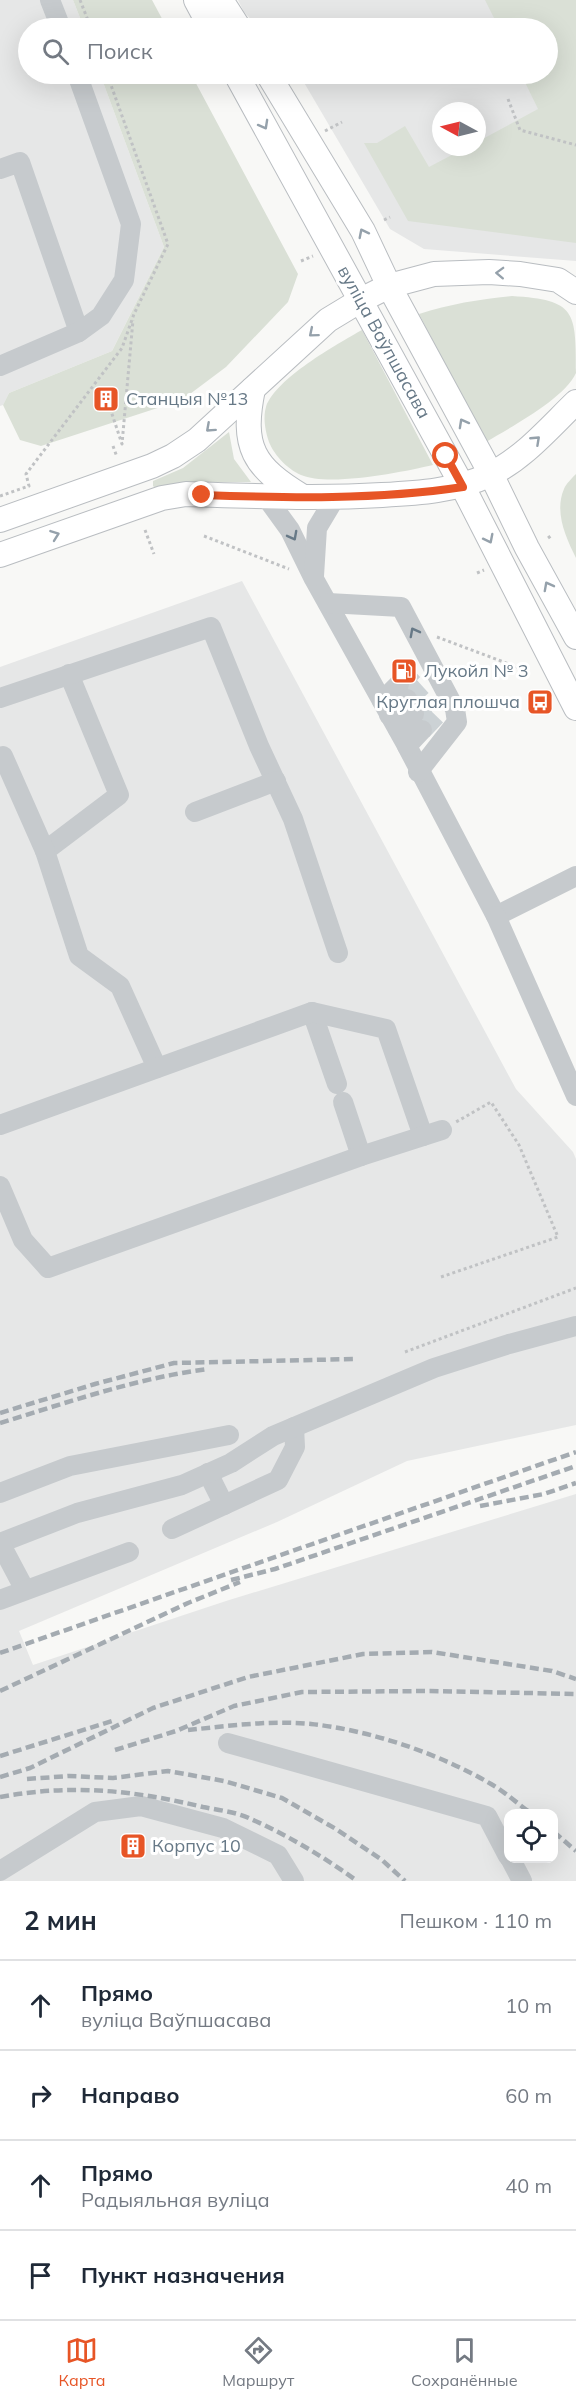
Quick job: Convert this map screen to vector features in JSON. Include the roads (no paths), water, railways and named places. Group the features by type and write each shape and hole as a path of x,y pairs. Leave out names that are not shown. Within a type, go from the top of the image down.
{"main road":[{"path":"195,0 205,18"},
{"path":"221,0 233,18"},
{"name":"вуліца Ваўпшасава","path":"242,84 463,487 576,708"},
{"name":"вуліца Ваўпшасава","path":"274,84 363,231 389,286 491,474 527,548 576,638"},
{"path":"0,520 152,466 173,456 197,440 328,321 389,286 434,274 462,272 520,274 570,284"},
{"path":"253,389 248,435 256,456 273,478 303,498"},
{"path":"0,555 162,498 186,494 335,498 463,487 491,474 521,454 576,402"}],"lane":[{"path":"50,0 57,18"},
{"path":"0,366 79,332 101,316 124,280 131,224 81,84"},
{"path":"0,169 20,162 79,332"},
{"path":"266,497 291,530 314,579 394,723 496,916 574,1086"},
{"path":"314,579 317,528 335,498"},
{"path":"327,603 401,607 412,627 434,684 455,709 457,722 418,772"},
{"path":"0,698 211,627 293,819 338,953"},
{"path":"45,851 119,795 69,674"},
{"path":"394,723 411,707 394,723"},
{"path":"3,756 45,851 79,956 120,986 157,1068"},
{"path":"195,812 276,781"},
{"path":"496,916 576,876"},
{"path":"312,1012 361,1156"},
{"path":"0,1125 312,1012 386,1029 423,1136"},
{"path":"0,1186 22,1240 48,1268 361,1156 441,1130"},
{"path":"25,1590 0,1543 77,1513 182,1485 231,1463 273,1436 434,1368 508,1344 576,1326"},
{"path":"172,1529 278,1480 295,1447 294,1427"},
{"path":"0,1493 70,1466 229,1435"},
{"path":"208,1473 224,1505"},
{"path":"0,1600 129,1552"},
{"path":"228,1743 487,1816 504,1848"},
{"path":"0,1871 95,1812 141,1806 223,1828 269,1850 278,1855 294,1881"},
{"path":"512,1863 522,1881"}],"tunnel":[{"path":"399,684 417,666"},
{"path":"407,699 426,682"},
{"path":"414,714 433,697"},
{"path":"422,730 441,710"}],"railway":[{"path":"0,1413 174,1363 356,1359"},
{"path":"0,1423 155,1378 208,1369"},
{"path":"0,1653 576,1452"},
{"path":"231,1580 275,1569 576,1466"},
{"path":"480,1506 544,1494 576,1483"},
{"path":"0,1691 188,1603 240,1582"},
{"path":"0,1777 30,1768 153,1708 248,1677 363,1654 432,1652 552,1671 576,1679"},
{"path":"115,1750 176,1731 234,1706 302,1692 430,1691 576,1694"},
{"path":"0,1756 112,1721"},
{"path":"188,1730 280,1723 311,1724 357,1732 404,1745 450,1763 496,1787 525,1809"},
{"path":"27,1779 69,1776 113,1778 168,1771 224,1781 282,1798 336,1829 382,1860 405,1881"},
{"path":"0,1797 52,1791 102,1791 152,1796 234,1813 293,1840 357,1881"},
{"path":"558,1835 576,1851"}],"place":[{"name":"Станцыя №13","path":"106,399"},
{"name":"Лукойл № 3","path":"404,671"},
{"name":"Круглая плошча","path":"540,702"},
{"name":"Корпус 10","path":"133,1846"}]}
